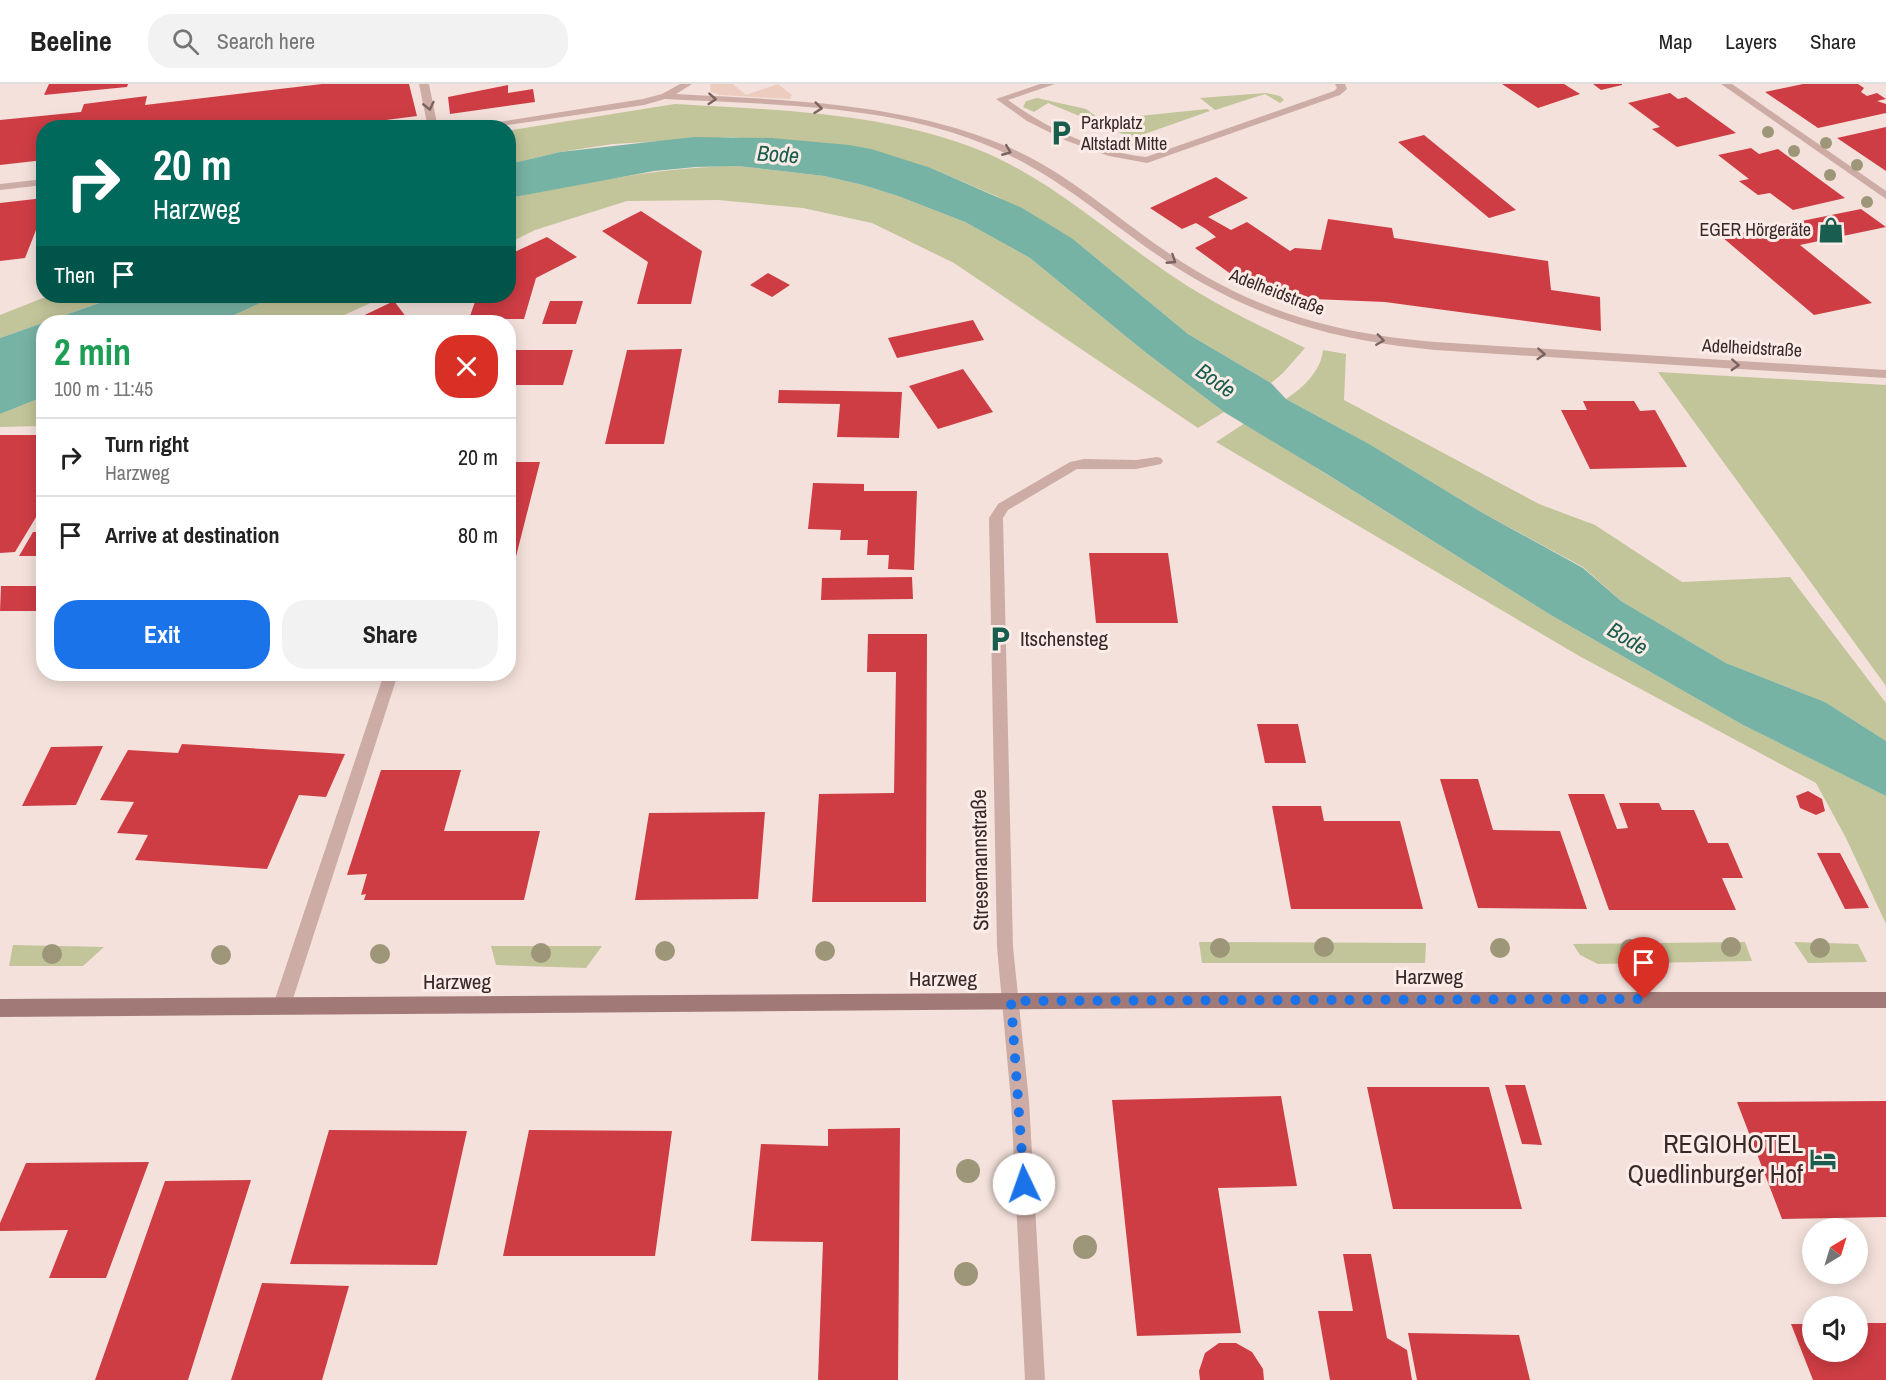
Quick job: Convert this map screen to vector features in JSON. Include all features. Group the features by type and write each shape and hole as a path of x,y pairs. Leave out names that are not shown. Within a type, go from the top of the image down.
{"main road":[{"name":"Harzweg","path":"0,1008 1011,1001 1886,1000"}],"street":[{"path":"424,84 431,120"},
{"path":"516,121 618,106 665,96 687,84"},
{"path":"1050,84 1000,99 1033,122 1115,155 1146,160 1337,93 1342,89 1340,84"},
{"path":"1725,84 1886,196"},
{"name":"Adelheidstraße","path":"665,96 858,112 930,126 981,141 1015,154 1060,178 1159,251 1222,291 1273,314 1350,336 1392,342 1546,354 1886,374"},
{"path":"0,187 36,183"},
{"name":"Stresemannstraße","path":"1035,1380 1020,1101 1005,948 997,514 1003,507 1074,465 1084,463 1137,466 1157,461"},
{"path":"282,1005 389,681"}],"green space":[{"path":"1266,93 1280,96 1284,100 1280,103 1265,94 1215,110 1200,98"},
{"path":"1037,98 1086,109 1101,120 1207,109 1210,111 1133,138 1145,150 1121,147 1130,137 1048,103 1034,112 1023,107 1026,101"},
{"path":"675,104 831,115 909,128 984,152 1032,176 1196,291 1232,312 1305,348 1271,383 1188,334 1073,239 996,196 931,168 733,137 613,144 560,152 516,162 516,129"},
{"path":"738,166 824,176 898,196 965,222 1030,258 1145,352 1224,412 1198,428 954,263 872,223 803,208 718,200 627,201 535,230 516,240 516,197 651,173"},
{"path":"36,301 36,303 99,303 65,315 36,315 36,325 0,338 0,315"},
{"path":"261,303 371,303 344,315 234,315"},
{"path":"1323,350 1346,354 1344,400 1539,504 1595,525 1682,582 1790,577 1886,703 1886,741 1825,702 1726,663 1621,601 1583,567 1481,512 1371,445 1286,399 1299,390 1315,372"},
{"path":"1658,372 1886,385 1886,686"},
{"path":"36,400 36,426 0,427 0,414"},
{"path":"1245,423 1549,614 1743,725 1886,796 1886,924 1846,838 1816,783 1581,657 1216,442"},
{"path":"1199,942 1426,943 1425,963 1202,963"},
{"path":"1745,942 1752,961 1598,964 1580,955 1573,944"},
{"path":"1794,942 1858,944 1867,962 1808,963"},
{"path":"13,945 104,947 83,966 9,966"},
{"path":"491,946 602,946 586,968 496,965"}],"shaded area":[{"path":"710,84 733,84 746,95 778,84 792,95 790,99 720,95 711,92"}],"water":[{"name":"Bode","path":"694,137 772,138 849,145 871,149 931,168 1022,208 1073,239 1188,334 1271,383 1286,399 1371,445 1481,512 1583,568 1621,601 1726,663 1825,702 1886,741 1886,796 1743,725 1549,614 1224,412 1145,352 1030,258 965,222 863,185 824,176 738,166 654,171 516,197 516,162 560,152"},
{"path":"99,303 261,303 234,315 65,315"},
{"path":"36,325 36,400 0,414 0,338"}],"building":[{"path":"49,84 128,84 127,87 44,95"},
{"path":"322,84 409,84 417,116 386,120 36,120 36,161 0,165 0,120 81,112 84,104 147,96 145,105"},
{"path":"1502,84 1564,84 1580,94 1538,108"},
{"path":"1593,84 1622,84 1622,85 1601,90"},
{"path":"1803,84 1858,84 1864,88 1861,92 1867,96 1877,93 1886,99 1877,101 1886,104 1886,113 1818,128 1765,92"},
{"path":"508,85 508,93 533,89 535,102 450,114 448,97"},
{"path":"1670,93 1678,99 1686,97 1736,133 1677,147 1652,129 1660,127 1628,103"},
{"path":"1886,127 1886,171 1837,138"},
{"path":"1424,135 1516,210 1489,218 1398,142"},
{"path":"1751,148 1759,154 1778,149 1845,198 1793,210 1770,193 1758,195 1739,181 1749,179 1718,155"},
{"path":"1216,177 1248,198 1208,217 1231,230 1247,222 1290,251 1295,248 1321,250 1328,219 1392,228 1394,238 1548,261 1551,290 1600,297 1601,331 1385,302 1289,298 1246,285 1195,248 1216,237 1196,223 1182,229 1150,208"},
{"path":"36,199 36,230 25,258 0,261 0,203"},
{"path":"1861,209 1886,227 1800,245 1872,303 1814,315 1722,237"},
{"path":"641,211 702,251 691,304 637,304 648,262 602,231"},
{"path":"547,237 577,257 536,278 524,319 516,319 516,315 470,315 475,303 516,303 516,251"},
{"path":"768,273 790,285 772,297 750,285"},
{"path":"550,301 583,301 576,324 542,324"},
{"path":"390,303 396,303 405,315 365,315"},
{"path":"973,320 984,340 897,358 888,338"},
{"path":"682,349 664,444 605,444 627,350"},
{"path":"516,350 573,350 563,385 516,385"},
{"path":"963,369 993,412 938,429 909,386"},
{"path":"779,390 902,392 899,438 837,437 840,404 778,403"},
{"path":"1583,401 1634,401 1640,411 1655,410 1687,467 1590,469 1561,410 1587,410"},
{"path":"0,435 36,435 36,517 15,552 0,553"},
{"path":"516,462 540,462 516,556"},
{"path":"813,483 864,484 864,491 917,491 914,570 888,569 889,555 867,555 868,540 840,540 841,530 808,529"},
{"path":"33,532 36,532 36,556 19,556"},
{"path":"1089,553 1168,553 1178,623 1096,623"},
{"path":"912,577 913,599 821,600 822,578"},
{"path":"1,586 36,586 36,611 0,611"},
{"path":"868,634 927,634 926,902 812,902 819,794 894,793 896,672 867,672"},
{"path":"1257,724 1298,724 1306,763 1265,763"},
{"path":"182,744 345,754 326,797 299,795 267,869 135,860 148,835 117,833 134,802 100,800 128,750 178,753"},
{"path":"103,746 76,805 22,806 51,747"},
{"path":"381,770 461,770 444,831 540,831 524,900 364,900 366,894 361,895 367,874 347,875"},
{"path":"1440,779 1478,779 1493,830 1560,831 1587,909 1478,908"},
{"path":"1808,791 1822,799 1825,811 1816,815 1800,808 1796,796"},
{"path":"1568,794 1604,794 1617,829 1628,828 1619,803 1659,803 1662,810 1694,810 1708,843 1728,843 1743,878 1722,878 1736,910 1609,910"},
{"path":"1272,806 1321,806 1324,821 1400,821 1423,909 1291,909"},
{"path":"765,812 758,899 635,900 649,813"},
{"path":"1817,853 1840,853 1869,908 1845,909"},
{"path":"1505,1085 1525,1085 1542,1145 1522,1144"},
{"path":"1367,1087 1489,1087 1522,1209 1393,1209"},
{"path":"1281,1096 1297,1186 1218,1188 1241,1333 1137,1336 1112,1100"},
{"name":"REGIOHOTEL Quedlinburger Hof","path":"1886,1101 1886,1217 1782,1219 1737,1102"},
{"path":"900,1128 898,1380 818,1380 823,1242 751,1241 761,1144 828,1146 828,1129"},
{"path":"329,1130 467,1131 437,1265 290,1264"},
{"path":"529,1130 672,1131 655,1256 503,1256"},
{"path":"149,1162 106,1278 49,1278 68,1230 0,1231 0,1223 26,1163"},
{"path":"251,1180 188,1380 95,1380 165,1181"},
{"path":"1343,1254 1371,1254 1387,1338 1407,1350 1412,1380 1330,1380 1318,1311 1353,1311"},
{"path":"262,1283 349,1286 322,1380 231,1380"},
{"path":"1868,1323 1886,1323 1886,1380 1813,1380 1806,1362 1868,1362"},
{"path":"1791,1324 1802,1324 1802,1352"},
{"path":"1408,1333 1519,1335 1530,1380 1417,1380"},
{"path":"1219,1343 1236,1343 1252,1352 1263,1369 1264,1380 1200,1380 1199,1371 1205,1353"}],"place":[{"name":"Parkplatz Altstadt Mitte","path":"1061,133"},
{"name":"EGER Hörgeräte","path":"1831,230"},
{"name":"Itschensteg","path":"1000,639"},
{"name":"REGIOHOTEL Quedlinburger Hof","path":"1823,1159"}],"route":[{"path":"1024,1184 1020,1101 1011,1001 1644,999"}]}
